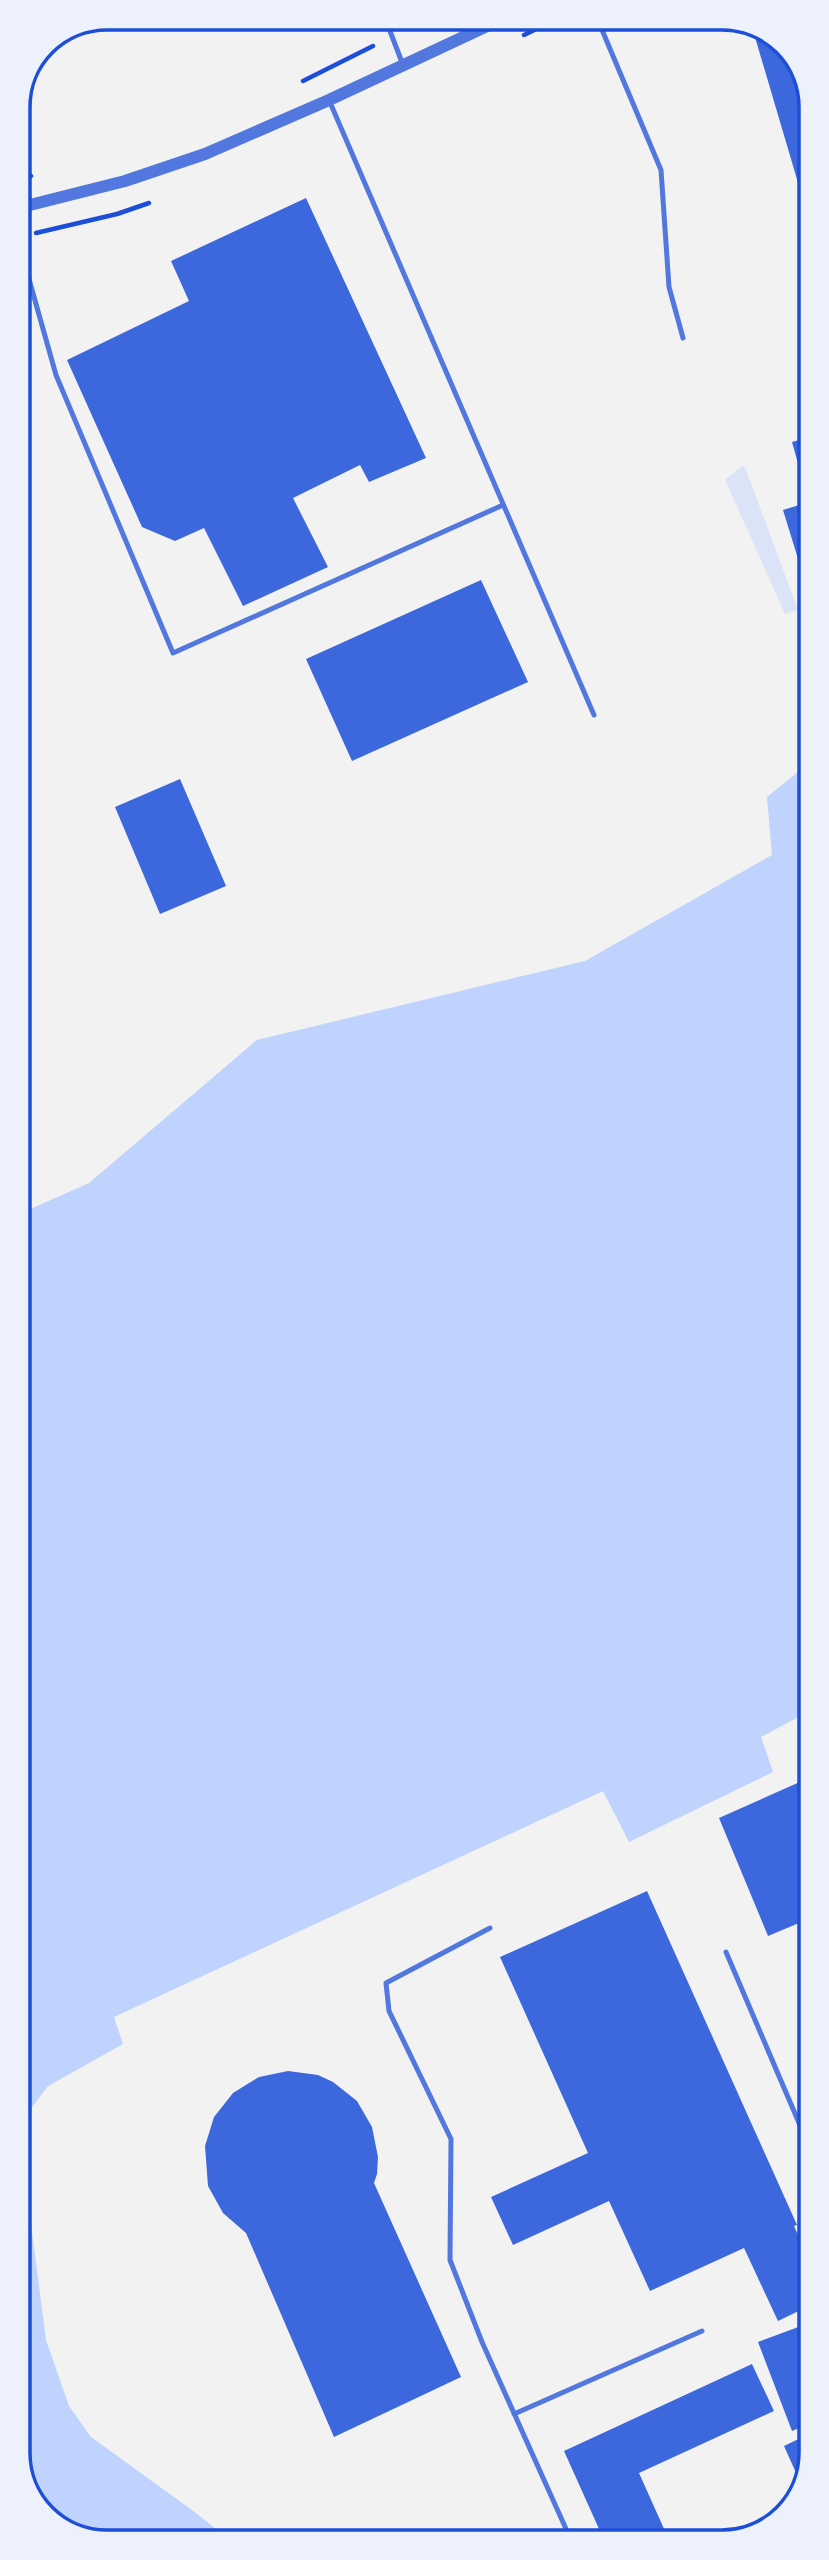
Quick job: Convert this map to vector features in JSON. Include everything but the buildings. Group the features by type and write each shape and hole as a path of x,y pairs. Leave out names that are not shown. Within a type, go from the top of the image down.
{"street":[{"path":"30,205 125,181 205,154 329,100 477,30"}],"lane":[{"path":"390,30 403,65"},
{"path":"602,30 662,170 669,287 684,338"},
{"path":"329,100 594,715"},
{"path":"30,283 56,375 173,653 503,505"},
{"path":"490,1928 386,1983 389,2011 452,2139 450,2260 482,2342 566,2530"},
{"path":"726,1952 799,2123"},
{"path":"514,2414 702,2331"}],"path":[{"path":"299,83 408,30"},
{"path":"30,176 42,174"}],"shaded area":[{"path":"742,466 745,467 798,610 785,614 725,480"}],"water":[{"path":"799,771 799,1717 761,1737 773,1772 629,1842 603,1791 114,2017 123,2044 48,2086 30,2110 30,1209 89,1183 257,1040 585,961 772,855 767,797"},
{"path":"30,2216 46,2340 69,2406 91,2437 217,2530 92,2529 60,2514 43,2496 30,2463"}]}
